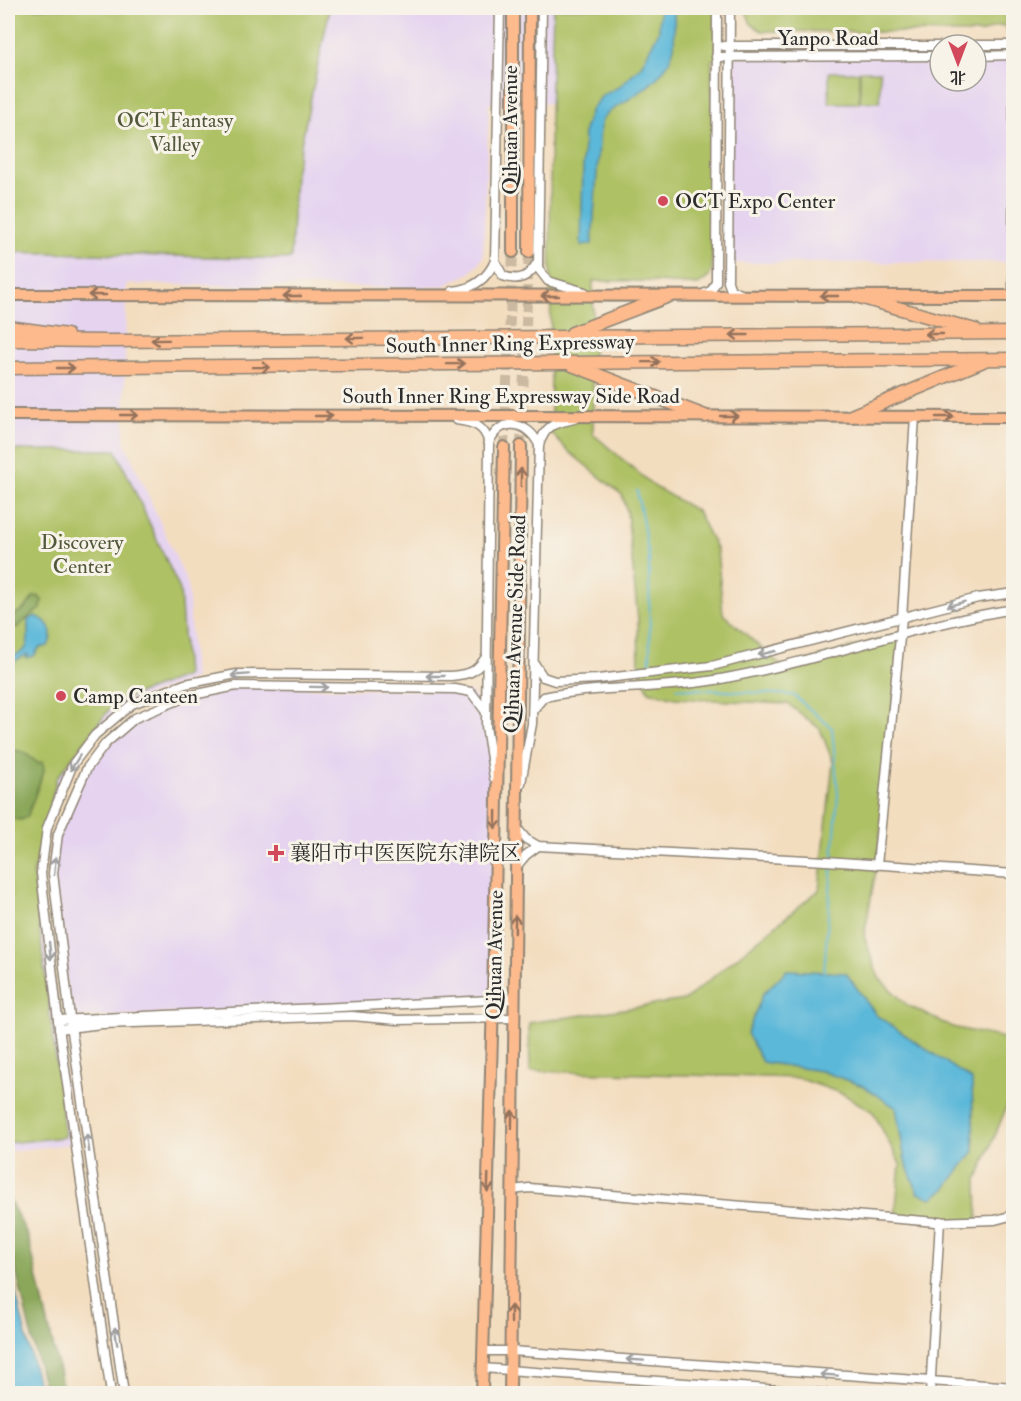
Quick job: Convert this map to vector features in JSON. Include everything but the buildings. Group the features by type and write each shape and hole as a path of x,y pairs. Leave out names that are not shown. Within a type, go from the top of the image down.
{"highway":[{"path":"564,336 669,296"},
{"path":"856,296 987,333"},
{"path":"8,327 110,341"},
{"name":"South Inner Ring Expressway","path":"8,340 1014,333"},
{"path":"851,416 989,359"},
{"name":"South Inner Ring Expressway","path":"8,368 1014,359"},
{"path":"565,363 705,416"}],"main road":[{"name":"Qihuan Avenue","path":"513,8 513,252"},
{"name":"Qihuan Avenue","path":"529,252 530,8"},
{"path":"8,295 1013,296"},
{"name":"South Inner Ring Expressway Side Road","path":"8,415 1014,417"},
{"name":"Qihuan Avenue","path":"510,1394 521,446"},
{"name":"Qihuan Avenue","path":"482,1394 493,1000 504,447"}],"street":[{"path":"502,8 513,27"},
{"path":"416,296 463,290 480,282 495,261 502,8"},
{"path":"530,29 541,8"},
{"path":"541,8 538,268 548,280 569,289 600,296"},
{"path":"698,296 711,291 716,282 717,8"},
{"path":"730,8 728,282 731,290 747,296"},
{"path":"1013,296 1014,24"},
{"path":"988,45 1013,45"},
{"name":"Yanpo Road","path":"717,46 928,46"},
{"path":"988,56 1013,55"},
{"name":"Yanpo Road","path":"716,57 928,56"},
{"path":"495,261 503,276 522,279 532,273 538,260"},
{"path":"429,416 473,422 482,428 489,444"},
{"path":"539,445 542,435 551,425 584,416"},
{"path":"877,865 902,618 915,417"},
{"path":"489,444 492,434 503,427 515,424 534,434 539,445"},
{"name":"Qihuan Avenue Side Road","path":"489,444 486,726 497,800"},
{"name":"Qihuan Avenue Side Road","path":"517,804 532,724 539,445"},
{"path":"534,663 543,677 555,681 598,679 712,666 978,598 1014,593"},
{"path":"532,710 544,696 718,680 783,667 981,614 1014,609"},
{"path":"111,1394 59,1029 41,873 47,828 73,764 95,735 132,704 185,684 237,674 451,676 468,674 477,669 486,657"},
{"path":"124,1394 71,1023 53,873 58,834 87,768 106,743 135,718 188,696 236,686 455,689 471,692 486,712"},
{"path":"516,827 526,839 538,846 826,861 1014,874"},
{"path":"516,867 538,846"},
{"path":"59,1029 71,1023 514,999"},
{"path":"58,1020 71,1023 114,1024 352,1016 397,1020 513,1018"},
{"path":"512,1190 529,1188 940,1221 995,1220 1014,1215"},
{"path":"930,1394 940,1221"},
{"path":"483,1351 511,1351 1014,1387"},
{"path":"482,1368 834,1394"}],"shaded area":[{"path":"8,8 674,8 554,103 489,103 483,258 470,273 443,286 419,288 126,284 124,441 188,585 194,679 126,703 93,732 68,766 42,826 34,877 59,1023 71,1144 8,1151"},
{"path":"1013,55 1013,262 728,263 730,57 928,56 928,93 988,93 988,56"},
{"name":"襄阳市中医医院东津院区","path":"236,686 471,692 486,712 497,800 493,1000 70,1018 53,873 58,834 87,768 135,718 188,696"}],"green space":[{"name":"OCT Fantasy Valley","path":"8,8 330,8 295,173 291,259 8,252"},
{"path":"553,8 717,8 716,57 712,60 712,270 709,277 698,285 644,281 593,281 593,434 655,487 697,511 717,550 723,614 783,667 900,634 877,865 864,936 879,978 907,1005 952,1027 1013,1040 1013,1091 977,1180 978,1221 895,1218 900,1164 873,1112 843,1094 798,1078 530,1071 529,1023 685,1000 819,890 833,762 820,729 788,704 675,698 649,691 639,671 638,620 627,511 622,495 567,450 551,433 550,117"},
{"path":"745,8 1008,8 1007,22 1004,26 997,26 981,33 762,31 751,24"},
{"path":"860,71 880,71 880,102 860,102"},
{"path":"829,72 859,72 859,103 829,103"},
{"name":"Discovery Center","path":"8,450 116,450 180,590 186,676 114,703 57,778 33,875 65,1137 8,1143"},
{"path":"38,596 42,600 41,609 17,628 13,623 8,622 8,616 23,610 33,597"},
{"path":"8,745 38,763 43,762 44,771 27,817 21,820 8,818"},
{"path":"8,1197 28,1236 64,1393 45,1393 8,1238"}],"water":[{"path":"660,8 674,8 674,46 671,58 658,77 649,85 602,119 592,244 581,245 584,130 591,109 603,95 619,87 641,66 659,31"},
{"path":"35,616 47,624 51,632 48,646 39,648 34,656 26,658 28,654 16,660 13,665 8,665 8,656 25,649 28,639 28,620"},
{"path":"787,970 846,973 876,1015 972,1080 974,1151 945,1189 932,1198 918,1193 905,1161 896,1108 863,1086 821,1071 762,1062 747,1033 763,994"},
{"path":"8,1261 40,1393 8,1393"}],"waterway":[{"path":"637,491 649,557 650,664"},
{"path":"677,688 793,695 832,728 838,794 833,858"},
{"path":"824,972 832,864"}],"tunnel":[{"path":"504,447 513,252"},
{"path":"521,446 529,252"}],"place":[{"name":"OCT Expo Center","path":"663,201"},
{"name":"Camp Canteen","path":"61,696"},
{"name":"襄阳市中医医院东津院区","path":"276,853"}]}
